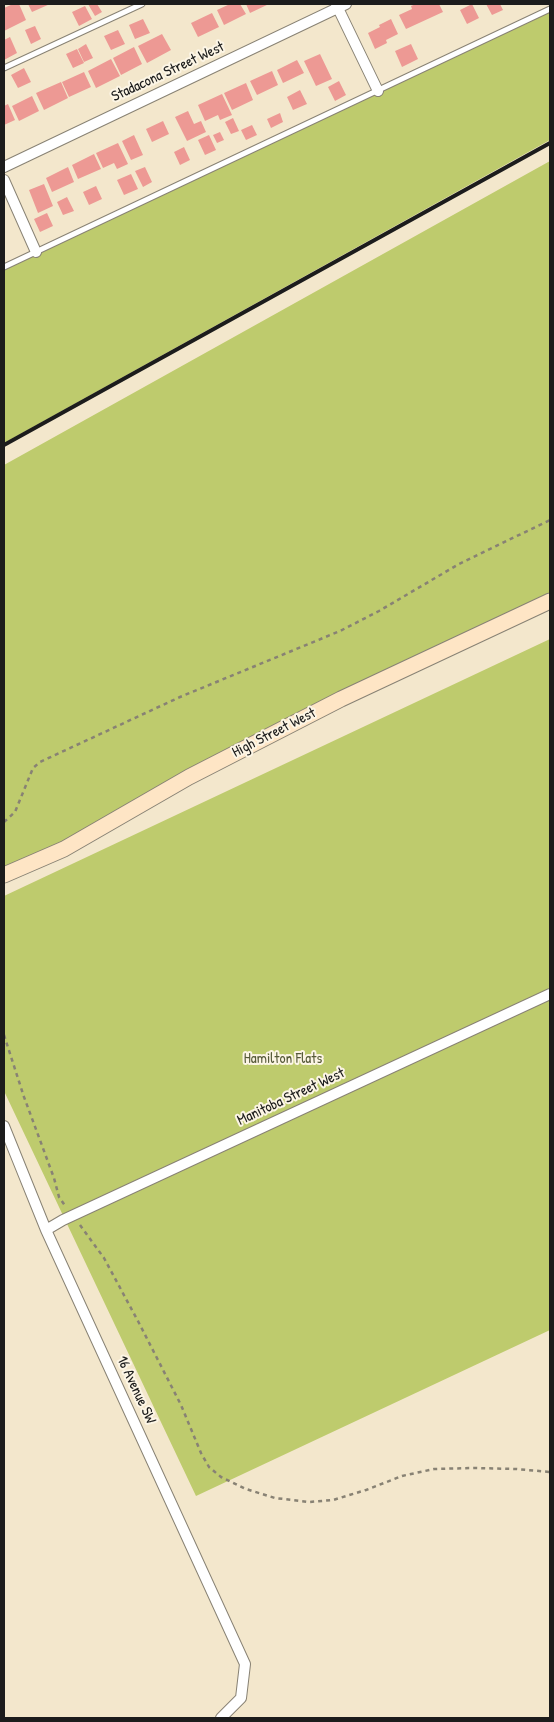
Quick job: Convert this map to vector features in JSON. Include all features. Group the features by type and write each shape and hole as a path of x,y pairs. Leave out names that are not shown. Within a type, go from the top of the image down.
{"main road":[{"name":"High Street West","path":"4,875 64,849 189,777 341,699 550,601"}],"street":[{"path":"340,5 378,91"},
{"name":"Stadacona Street West","path":"4,167 340,5"},
{"path":"4,180 36,252"},
{"name":"Manitoba Street West","path":"46,1230 72,1215 550,994"},
{"name":"16 Avenue SW","path":"4,1126 46,1230 245,1664 241,1698 221,1718"}],"lane":[{"path":"4,68 142,4"},
{"path":"4,267 550,9"}],"path":[{"path":"4,822 15,812 33,768 40,762 180,696 340,631 379,611 459,564 550,520"},
{"path":"4,1035 24,1097 54,1178 59,1198 104,1258 178,1398 208,1467 221,1477 246,1489 275,1498 309,1502 333,1500 402,1476 434,1469 516,1469 550,1472"}],"green space":[{"path":"550,9 550,140 4,443 4,267"},
{"path":"550,161 550,598 4,873 4,465"},
{"name":"Hamilton Flats","path":"550,639 550,1330 196,1496 4,1091 4,896"}],"building":[{"path":"13,4 19,4 26,20 4,31 4,8"},
{"path":"28,4 50,4 32,12"},
{"path":"88,4 97,4 102,12 95,16"},
{"path":"230,4 240,4 246,14 224,25 217,10"},
{"path":"246,4 269,4 250,13"},
{"path":"416,4 439,4 443,12 406,29 399,15 412,9 411,6"},
{"path":"472,4 479,18 467,24 460,10"},
{"path":"486,4 500,4 503,10 492,15"},
{"path":"85,6 92,19 79,26 72,12"},
{"path":"212,13 219,27 198,37 191,23"},
{"path":"143,19 150,33 135,39 129,25"},
{"path":"391,19 398,34 386,40 387,43 375,49 368,33"},
{"path":"35,26 41,39 31,44 25,30"},
{"path":"118,30 125,44 111,50 104,36"},
{"path":"162,34 171,50 147,63 138,46"},
{"path":"10,37 17,53 4,60 4,40"},
{"path":"86,44 93,58 84,62 78,49"},
{"path":"411,44 418,59 402,67 395,51"},
{"path":"134,47 142,64 121,75 113,58"},
{"path":"77,49 84,63 73,68 66,54"},
{"path":"320,54 332,79 316,86 304,61"},
{"path":"111,59 120,76 96,88 88,71"},
{"path":"297,60 304,73 283,83 277,70"},
{"path":"24,68 31,82 18,88 11,75"},
{"path":"272,71 278,85 257,95 250,81"},
{"path":"84,72 91,87 69,97 62,82"},
{"path":"339,81 346,95 335,101 328,87"},
{"path":"61,82 68,98 44,110 36,93"},
{"path":"246,83 253,100 232,110 224,93"},
{"path":"300,90 307,104 293,110 287,97"},
{"path":"222,94 232,115 220,120 218,115 205,121 198,105"},
{"path":"32,96 39,111 19,121 12,106"},
{"path":"8,104 15,120 4,125 4,106"},
{"path":"188,111 194,124 201,121 206,132 187,141 175,117"},
{"path":"280,113 283,122 271,128 267,119"},
{"path":"233,118 239,131 231,134 225,122"},
{"path":"163,121 169,134 152,142 146,129"},
{"path":"252,125 257,135 246,140 241,130"},
{"path":"220,132 224,140 217,143 213,135"},
{"path":"134,135 143,155 131,160 122,141"},
{"path":"209,135 216,150 205,155 198,140"},
{"path":"118,143 128,164 117,169 114,163 103,168 96,153"},
{"path":"184,147 190,160 180,165 174,152"},
{"path":"94,154 101,169 78,179 72,165"},
{"path":"68,167 74,182 52,192 46,178"},
{"path":"145,167 152,182 143,187 135,171"},
{"path":"131,174 138,189 124,195 117,180"},
{"path":"44,184 53,206 38,213 29,190"},
{"path":"96,186 102,199 89,205 83,192"},
{"path":"67,197 74,211 63,215 57,202"},
{"path":"47,213 53,226 40,232 34,219"}],"railway":[{"path":"4,445 550,143"}]}
